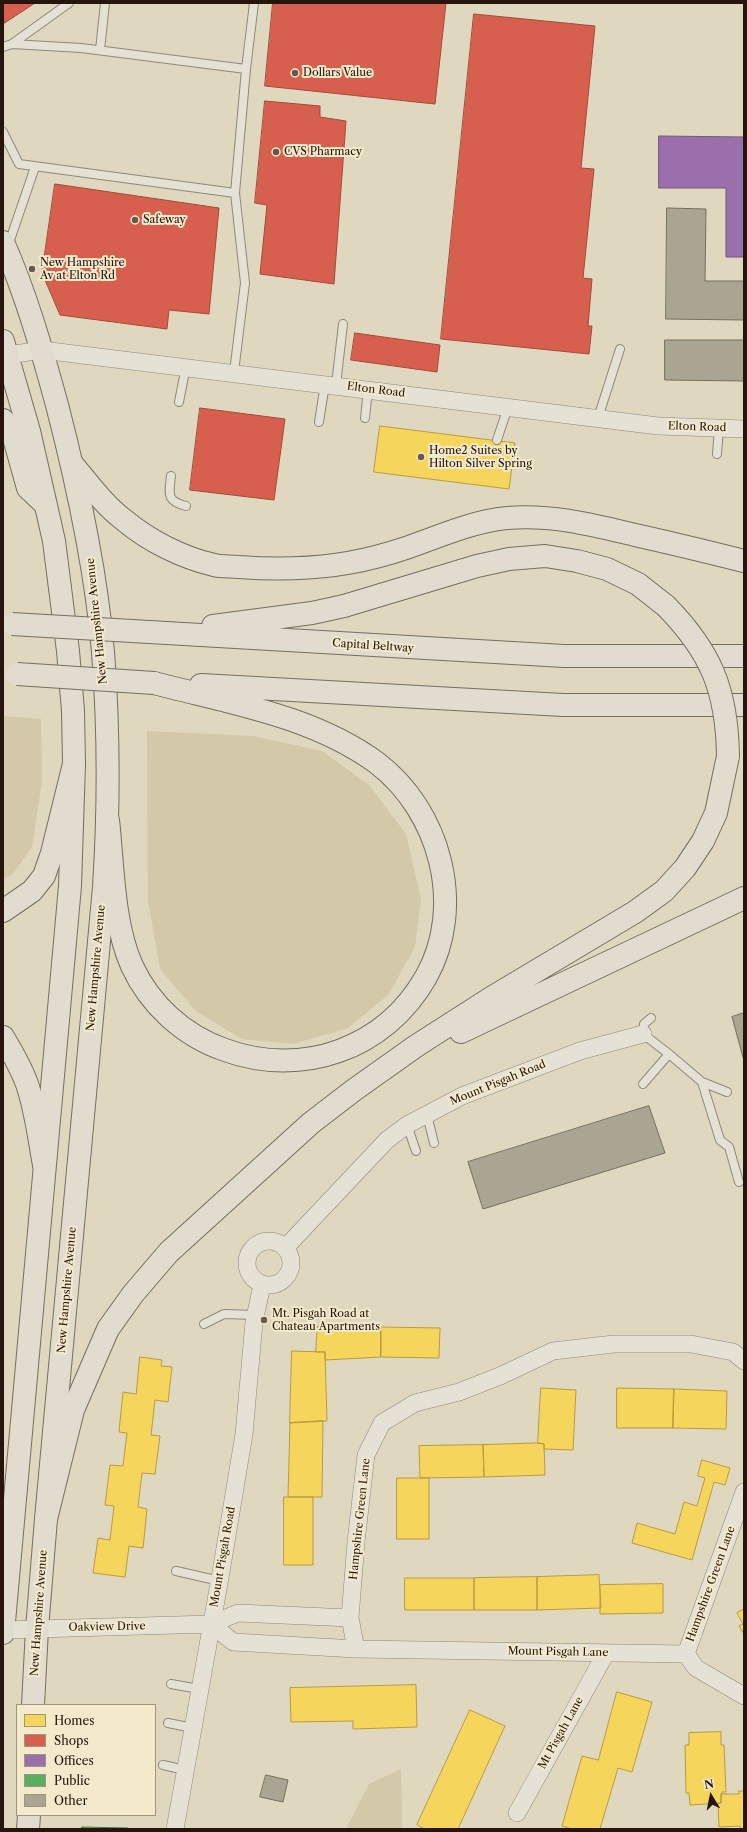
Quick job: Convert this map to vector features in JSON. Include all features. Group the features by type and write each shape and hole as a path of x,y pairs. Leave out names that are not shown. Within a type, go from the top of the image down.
{"main road":[{"name":"New Hampshire Avenue","path":"5,246 42,350 73,465 89,548 103,652 108,763 108,820 104,887 46,1519 37,1629 34,1704"},
{"path":"3,1633 70,886 74,764 73,711 68,651 54,541 29,430 5,348"},
{"path":"3,420 12,432 28,488 45,504"},
{"path":"73,465 110,508 125,522 149,538 180,554 214,565 292,569 360,561 390,553 469,526 506,518 541,517 576,520 744,561"},
{"path":"46,1519 73,1410 108,1329 128,1300 169,1252 310,1123 354,1090 416,1046 491,998 635,912 664,891 685,868 703,841 713,820 723,786 728,756 728,730 723,702 714,672 703,651 686,626 666,606 638,584 607,569 577,561 545,556 509,559 477,566 344,606 312,613 149,632"},
{"name":"Capital Beltway","path":"6,623 564,656 744,656"},
{"path":"8,674 562,705 708,707 744,705"},
{"path":"108,820 123,941 132,966 145,990 161,1009 184,1029 210,1045 239,1055 270,1061 302,1060 329,1055 354,1046 376,1033 395,1015 426,976 436,951 442,928 446,898 442,868 434,838 421,811 401,786 378,765 356,750 324,732 290,719 154,683"},
{"path":"3,911 32,891 44,876 52,853 74,764"},
{"path":"354,1090 419,1053 499,1012 744,898"},
{"path":"3,1037 27,1084 36,1116 44,1165"},
{"path":"28,1829 29,1816"}],"street":[{"name":"Elton Road","path":"5,348 42,350 186,366 658,426 744,429"},
{"name":"Mount Pisgah Road","path":"285,1248 387,1140 407,1125 462,1096 580,1050 643,1034"},
{"path":"270,1240 279,1243 285,1248 290,1255 291,1263 288,1275 278,1283 270,1286 262,1284 255,1281 250,1275 246,1268 246,1262 249,1252 255,1245 262,1241 270,1240"},
{"name":"Mount Pisgah Road","path":"175,1829 199,1689 220,1581 244,1434 255,1315 262,1284"},
{"name":"Hampshire Green Lane","path":"350,1618 366,1455 382,1423 414,1403 459,1392 500,1376 553,1351 614,1344 691,1344 733,1352 744,1361"},
{"name":"Hampshire Green Lane","path":"686,1654 744,1492"},
{"path":"211,1624 238,1613 350,1618 356,1649"},
{"name":"Oakview Drive","path":"3,1630 211,1624"},
{"name":"Mount Pisgah Lane","path":"211,1624 233,1642 356,1649 686,1654"},
{"name":"Mt Pisgah Lane","path":"517,1814 606,1653"},
{"path":"686,1654 696,1668 744,1696"}],"lane":[{"path":"3,47 12,44 69,3"},
{"path":"100,50 105,3"},
{"path":"234,372 245,283 234,193 254,3"},
{"path":"12,44 100,50 246,68"},
{"path":"3,132 19,164 234,193"},
{"path":"5,246 35,167"},
{"path":"319,422 331,384 343,324"},
{"path":"598,418 620,349"},
{"path":"179,402 186,366"},
{"path":"365,418 368,389"},
{"path":"497,440 508,407"},
{"path":"717,454 719,428"},
{"path":"171,476 170,498 174,504 186,506"},
{"path":"651,1018 644,1024 643,1034 702,1082 727,1092"},
{"path":"643,1084 669,1054"},
{"path":"702,1082 720,1140 729,1147 739,1182"},
{"path":"426,1115 434,1143"},
{"path":"407,1125 416,1151"},
{"path":"204,1324 224,1314 255,1315"},
{"path":"176,1571 220,1581"},
{"path":"171,1684 199,1689"},
{"path":"168,1722 193,1728"},
{"path":"164,1765 185,1770"}],"shaded area":[{"path":"3,716 41,719 42,782 32,847 12,875 3,879"},
{"path":"147,731 253,736 322,751 369,785 406,834 421,899 415,947 388,995 348,1028 293,1044 242,1039 196,1011 160,969 148,900"},
{"path":"401,1769 402,1827 405,1829 346,1829 369,1784"}],"building: Homes":[{"path":"380,426 515,443 509,489 374,472"},
{"path":"318,1326 381,1327 381,1357 325,1360 325,1352 316,1352"},
{"path":"381,1327 440,1328 439,1358 381,1357"},
{"path":"292,1351 325,1352 327,1421 290,1423"},
{"path":"140,1357 162,1360 161,1366 172,1367 168,1402 155,1400 151,1435 160,1436 155,1474 142,1473 138,1507 147,1509 143,1548 129,1546 125,1577 93,1573 98,1538 110,1540 114,1506 105,1505 110,1465 123,1466 127,1433 119,1432 123,1392 136,1394"},
{"path":"541,1388 576,1390 573,1450 544,1449 544,1444 538,1443"},
{"path":"617,1388 674,1389 673,1428 617,1428"},
{"path":"674,1389 727,1391 726,1429 673,1428"},
{"path":"323,1421 322,1497 288,1497 290,1423"},
{"path":"544,1444 545,1475 484,1477 483,1445"},
{"path":"483,1445 484,1477 420,1478 419,1446"},
{"path":"702,1460 730,1468 725,1485 714,1482 692,1560 632,1543 637,1523 675,1534 684,1502 697,1506 705,1478 698,1476"},
{"path":"397,1478 429,1478 429,1539 397,1539"},
{"path":"284,1497 313,1497 313,1565 284,1565"},
{"path":"599,1575 601,1608 537,1610 537,1577"},
{"path":"537,1577 537,1610 474,1610 474,1578"},
{"path":"405,1578 474,1578 474,1610 405,1610"},
{"path":"663,1584 663,1613 600,1614 600,1585"},
{"path":"744,1609 744,1634 739,1626 743,1624 737,1613"},
{"path":"416,1685 417,1727 353,1729 353,1721 291,1722 290,1688"},
{"path":"617,1692 652,1702 632,1772 618,1768 600,1829 572,1829 562,1826 582,1756 598,1760"},
{"path":"470,1710 505,1726 458,1829 425,1829 417,1825"},
{"path":"721,1732 721,1745 724,1745 726,1792 722,1792 721,1794 721,1803 690,1805 689,1793 686,1793 685,1745 689,1745 689,1733"},
{"path":"739,1791 744,1791 744,1829 740,1829 740,1826 719,1827 718,1803 721,1803 721,1794 739,1794"}],"building: Shops":[{"path":"3,3 35,3 3,24"},
{"path":"273,3 446,3 435,104 265,86"},
{"path":"474,14 595,26 581,168 594,169 583,278 592,279 588,326 592,326 589,354 441,339"},
{"path":"265,101 320,106 320,117 346,121 334,284 260,274 267,205 255,203"},
{"path":"55,184 219,208 209,314 169,310 167,329 60,315 42,273"},
{"path":"355,333 440,345 437,372 351,360"},
{"path":"200,408 285,419 274,500 190,490"}],"building: Offices":[{"path":"659,136 744,137 744,257 726,257 726,188 659,188"}],"building: Public":[{"path":"82,1827 128,1828 128,1829 82,1829"}],"building: Other":[{"path":"667,208 706,209 705,281 744,281 744,320 666,319"},
{"path":"665,340 744,340 744,381 665,380"},
{"path":"744,1013 744,1061 732,1017"},
{"path":"649,1106 665,1153 483,1209 468,1162"},
{"path":"266,1775 288,1780 283,1802 260,1797"}],"place":[{"name":"Dollars Value","path":"295,73"},
{"name":"CVS Pharmacy","path":"276,152"},
{"name":"Safeway","path":"135,220"},
{"name":"New Hampshire Av at Elton Rd","path":"32,269"},
{"name":"Home2 Suites by Hilton Silver Spring","path":"421,457"},
{"name":"Mt. Pisgah Road at Chateau Apartments","path":"264,1320"}]}
